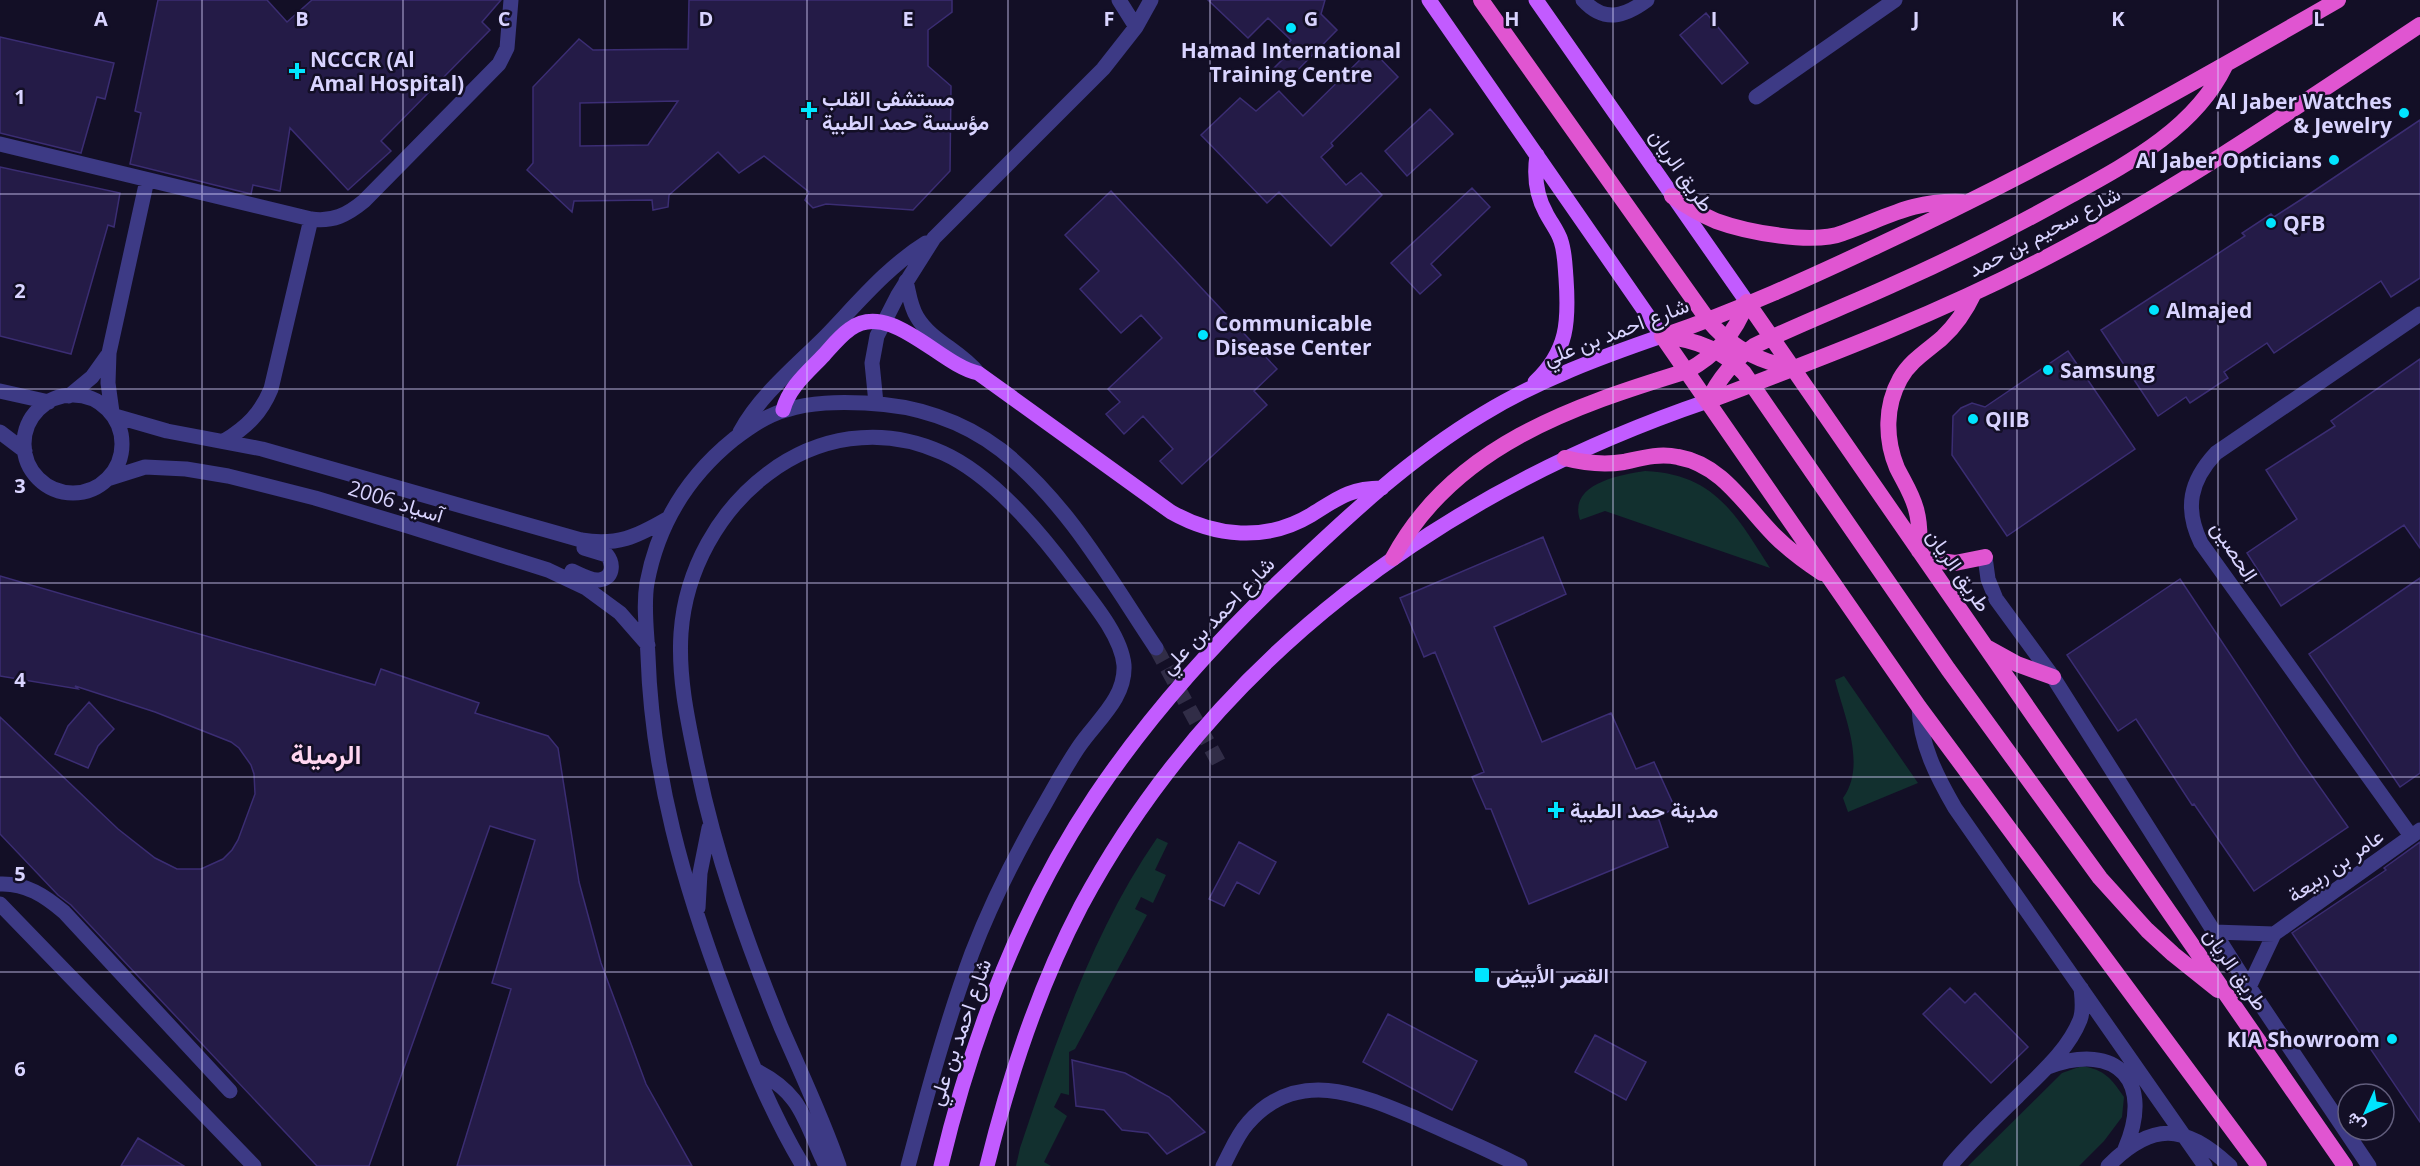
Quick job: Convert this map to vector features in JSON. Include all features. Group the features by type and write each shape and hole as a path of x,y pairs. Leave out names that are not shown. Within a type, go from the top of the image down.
{"highway":[{"path":"1481,0 1708,320 1722,345 1739,357 1793,368"},
{"path":"1393,558 1409,529 1430,503 1446,487 1486,456 1560,415 1613,394 1687,371 1722,345 1739,322 1747,302 1850,259 2061,155 2338,0"},
{"name":"شارع سحيم بن حمد","path":"1793,368 1897,328 1974,293 2065,247 2158,195 2420,25"},
{"path":"1708,401 1723,374 1739,357 1772,338 1956,255 2137,157 2184,120 2208,94 2225,65"},
{"path":"1672,195 1686,206 1718,221 1751,230 1807,238 1843,234 1904,208 1946,202 1966,203"},
{"path":"1974,293 1944,337 1919,356 1901,377 1888,412 1888,427 1893,458 1916,508 1922,555 1955,563 1985,557"},
{"name":"شارع احمد بن علي","path":"1662,336 1708,320 1747,302"},
{"name":"طريق الريان","path":"1747,302 2345,1166"},
{"path":"1662,336 1722,345"},
{"path":"1662,336 1919,707 2259,1166"},
{"path":"1739,357 1753,384 1942,660 2100,878 2122,905 2173,954 2229,998"},
{"path":"1708,401 1793,368"},
{"path":"1565,458 1594,464 1664,455 1701,464 1722,478 1788,547 1831,578"},
{"path":"1984,645 2017,664 2053,677"}],"main road":[{"path":"1429,0 1662,336"},
{"name":"طريق الريان","path":"1536,0 1747,302"},
{"path":"1523,392 1544,374 1552,363 1564,338 1569,311 1562,244 1539,198 1535,170 1537,155"},
{"path":"783,410 792,388 849,329 863,323 882,324 907,332 962,369 978,373 1171,512 1204,528 1241,533 1277,529 1311,515 1339,496 1352,491 1382,488"},
{"name":"شارع احمد بن علي","path":"941,1166 965,1076 997,984 1040,891 1094,798 1149,722 1213,648 1264,595 1382,488 1448,436 1523,392 1564,373 1662,336"},
{"path":"987,1166 1008,1088 1058,954 1105,864 1142,806 1197,735 1256,672 1311,622 1393,558 1480,502 1565,458 1708,401"}],"street":[{"path":"0,144 311,219 334,220 355,209 499,64 507,48 511,0"},
{"path":"1119,0 1136,27"},
{"path":"738,436 758,405 889,272 903,259 934,238 1103,69 1136,27 1151,0"},
{"path":"1583,0 1594,10 1617,16 1630,12 1647,0"},
{"path":"1756,97 1895,0"},
{"path":"113,414 99,402 85,396 69,396 49,402 40,408 26,428 25,451 32,471 48,487 58,491 80,493 99,486 107,479 119,460 122,438 113,414 108,382 109,353 147,180"},
{"path":"224,441 254,420 264,406 271,389 311,219"},
{"path":"876,403 872,363 882,324 934,238"},
{"path":"906,281 913,310 922,324 965,358 978,373"},
{"name":"الحصين","path":"2416,833 2201,543 2195,530 2191,502 2198,475 2216,453 2420,314"},
{"path":"69,396 92,377 109,353"},
{"path":"0,391 49,402"},
{"name":"شارع احمد بن علي","path":"803,1166 755,1070 698,922 671,826 653,735 647,586 652,560 667,519 695,476 707,462 738,436 766,417 783,410 820,403 876,403 941,417 980,436 1016,463 1050,499 1087,544 1156,648"},
{"name":"آسياد 2006","path":"113,414 166,431 224,441 296,458 561,535 597,543 613,542 644,533 667,519"},
{"path":"0,432 25,451"},
{"path":"839,1166 741,924 710,825 686,710 681,633 688,593 710,538 725,514 751,486 789,460 843,439 867,437 904,440 942,452 982,479 1024,517 1062,562 1104,619 1122,654 1124,665 1121,687 1110,707 1080,745 1056,785 995,900 962,981 908,1166"},
{"name":"آسياد 2006","path":"107,479 132,470 159,466 228,476 325,501 548,570 586,588 604,600 635,628 648,645"},
{"path":"548,570 566,569 600,580 605,579 612,570 612,564 607,555 572,544 561,535"},
{"name":"طريق الريان","path":"1985,557 1988,579 1996,599 2053,677 2249,987 2368,1166"},
{"path":"1919,707 1925,744 1943,788 1955,808 2205,1166"},
{"path":"698,922 700,873 710,825"},
{"name":"عامر بن ربيعة","path":"2249,987 2274,934 2416,833"},
{"path":"0,884 18,885 31,889 64,912 230,1091"},
{"path":"0,904 254,1166"},
{"path":"2214,932 2274,934"},
{"path":"1950,1166 2065,1046 2082,1010 2081,988"},
{"path":"2047,1067 2077,1058 2097,1058 2109,1062 2123,1073 2134,1091 2137,1104 2133,1129 2125,1149"},
{"path":"755,1070 780,1085 799,1106 826,1166"},
{"path":"1223,1166 1247,1124 1269,1104 1296,1092 1325,1089 1355,1094 1382,1104 1520,1166"},
{"path":"2108,1166 2125,1149 2158,1132 2183,1135 2213,1151 2230,1166"}],"green space":[{"path":"1645,471 1669,474 1689,480 1706,489 1734,515 1770,568 1605,511 1580,520 1578,508 1581,498 1588,490 1622,475"},
{"path":"1844,676 1918,783 1848,812 1843,798 1850,785 1853,756 1848,724 1835,680"},
{"path":"1157,838 1168,843 1155,870 1166,875 1153,903 1141,897 1135,909 1147,915 1075,1049 1069,1052 1069,1095 1061,1093 1054,1107 1067,1116 1044,1162 1051,1166 1016,1166 1020,1148 1062,1027 1078,988 1114,911"},
{"path":"2082,1066 2107,1076 2124,1097 2122,1117 2104,1141 2079,1166 1968,1166 2062,1073"}],"building":[{"name":"NCCCR (Al Amal Hospital)","path":"158,0 267,0 287,22 312,0 501,0 482,22 490,30 381,141 391,151 348,190 290,128 280,191 253,185 251,194 130,164 141,113 135,111"},
{"name":"مستشفى القلب مؤسسة حمد الطبية","path":"689,0 952,0 952,12 928,30 928,66 951,86 950,171 913,210 826,204 813,208 805,200 809,192 764,156 739,173 718,152 669,195 668,207 653,210 652,200 574,201 572,212 527,170 533,163 533,87 579,39 593,50 688,49","holes":["678,101 648,145 580,146 580,103"]},
{"name":"Hamad International Training Centre","path":"1208,0 1325,0 1321,14 1337,30 1287,81 1274,68 1290,52 1285,47 1291,40 1268,18 1248,38"},
{"path":"1706,13 1748,63 1722,84 1680,35"},
{"path":"0,37 114,63 105,99 97,97 81,153 0,133"},
{"path":"1371,49 1398,77 1331,143 1333,146 1321,157 1346,185 1361,173 1382,195 1331,246 1279,192 1267,203 1201,135 1240,98 1256,111 1279,91 1303,116"},
{"path":"1430,109 1453,134 1407,176 1385,151"},
{"path":"2420,120 2420,278 2391,297 2381,281 2274,353 2267,343 2224,372 2228,378 2190,403 2186,397 2158,416 2101,330 2245,236 2242,233 2271,214 2274,217"},
{"path":"0,167 120,193 114,227 108,225 71,354 0,336"},
{"path":"1472,188 1490,207 1431,264 1441,275 1420,294 1391,263"},
{"name":"Communicable Disease Center","path":"1111,191 1277,369 1254,391 1267,405 1182,484 1160,461 1173,449 1143,416 1124,434 1106,414 1120,402 1108,389 1162,338 1141,315 1121,333 1080,289 1099,271 1065,235"},
{"path":"2068,351 2135,449 2007,536 1952,455 1953,416 1961,408 1972,403 1985,407"},
{"path":"2420,359 2420,548 2404,525 2281,606 2247,553 2297,519 2266,470 2335,426 2331,421"},
{"path":"1543,537 1566,594 1494,627 1542,742 1611,713 1636,769 1654,762 1675,808 1658,817 1668,847 1529,904 1491,809 1486,809 1472,777 1484,772 1435,652 1424,657 1400,598"},
{"path":"0,576 375,685 381,669 479,703 475,713 548,736 558,748 579,882 601,963 646,1084 692,1166 457,1166 511,989 492,983 535,840 490,826 369,1166 317,1166 71,905 58,895 0,834 0,717 118,829 155,858 177,869 201,869 223,859 232,850 255,794 251,765 239,748 231,742 155,712 75,686 78,689 0,676"},
{"path":"2420,578 2420,773 2400,787 2309,654"},
{"path":"2180,579 2348,827 2254,891 2194,804 2192,805 2136,719 2118,731 2067,655"},
{"path":"89,702 114,729 98,746 88,768 55,754 68,726"},
{"path":"1239,842 1276,862 1259,894 1237,882 1224,906 1209,899"},
{"name":"KIA Showroom","path":"2420,842 2420,1122 2396,1087 2396,1082 2393,1082 2292,933 2386,870 2384,868"},
{"path":"1950,988 1965,1003 1975,993 2028,1047 1991,1083 1923,1014"},
{"path":"1388,1014 1477,1061 1452,1110 1363,1062"},
{"path":"1595,1035 1646,1062 1626,1100 1575,1072"},
{"path":"1072,1060 1125,1073 1169,1097 1205,1132 1167,1154 1148,1133 1122,1130 1104,1110 1076,1106"},
{"path":"138,1138 184,1166 121,1166"}],"tunnel":[{"path":"1156,648 1219,763"}],"place":[{"name":"Hamad International Training Centre","path":"1291,28"},
{"name":"NCCCR (Al Amal Hospital)","path":"297,71"},
{"name":"مستشفى القلب مؤسسة حمد الطبية","path":"809,110"},
{"name":"Al Jaber Watches & Jewelry","path":"2404,113"},
{"name":"Al Jaber Opticians","path":"2334,160"},
{"name":"QFB","path":"2271,223"},
{"name":"Almajed","path":"2154,310"},
{"name":"Communicable Disease Center","path":"1203,335"},
{"name":"Samsung","path":"2048,370"},
{"name":"QIIB","path":"1973,419"},
{"name":"مدينة حمد الطبية","path":"1556,810"},
{"name":"القصر الأبيض","path":"1482,975"},
{"name":"KIA Showroom","path":"2392,1039"}],"district":[{"name":"الرميلة","path":"326,753"}]}
